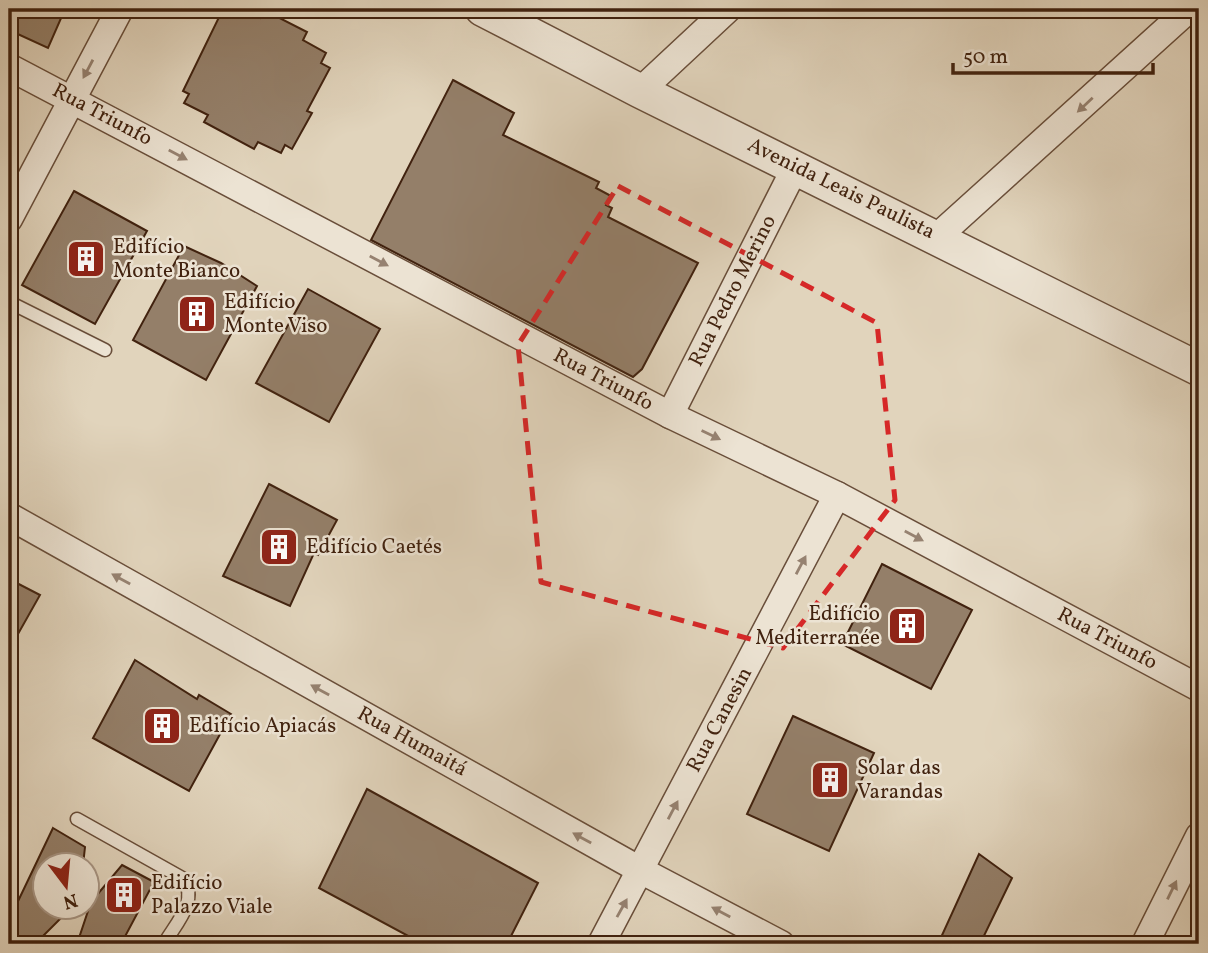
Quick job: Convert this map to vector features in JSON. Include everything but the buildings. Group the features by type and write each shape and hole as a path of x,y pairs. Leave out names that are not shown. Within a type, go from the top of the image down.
{"street":[{"path":"9,219 120,9"},
{"name":"Avenida Leais Paulista","path":"482,9 513,19 640,91 796,166 1199,369"},
{"path":"640,91 728,9"},
{"path":"937,237 1189,9"},
{"name":"Rua Triunfo","path":"9,67 670,415 838,495 1199,688"},
{"name":"Rua Pedro Merino","path":"670,415 796,166"},
{"name":"Rua Canesin","path":"601,944 642,871 838,495"},
{"name":"Rua Humaitá","path":"9,516 642,871 781,944"},
{"path":"1145,944 1199,836"}],"lane":[{"path":"9,302 105,350"},
{"path":"77,819 184,879 191,891 190,900 164,944"}],"highlighted area":[{"path":"618,186 877,323 895,500 783,648 541,582 518,345"}],"place":[{"name":"Edifício Monte Bianco","path":"86,259"},
{"name":"Edifício Monte Viso","path":"197,314"},
{"name":"Edifício Caetés","path":"279,547"},
{"name":"Edifício Mediterranée","path":"907,626"},
{"name":"Edifício Apiacás","path":"162,726"},
{"name":"Solar das Varandas","path":"830,780"},
{"name":"Edifício Palazzo Viale","path":"124,895"}]}
